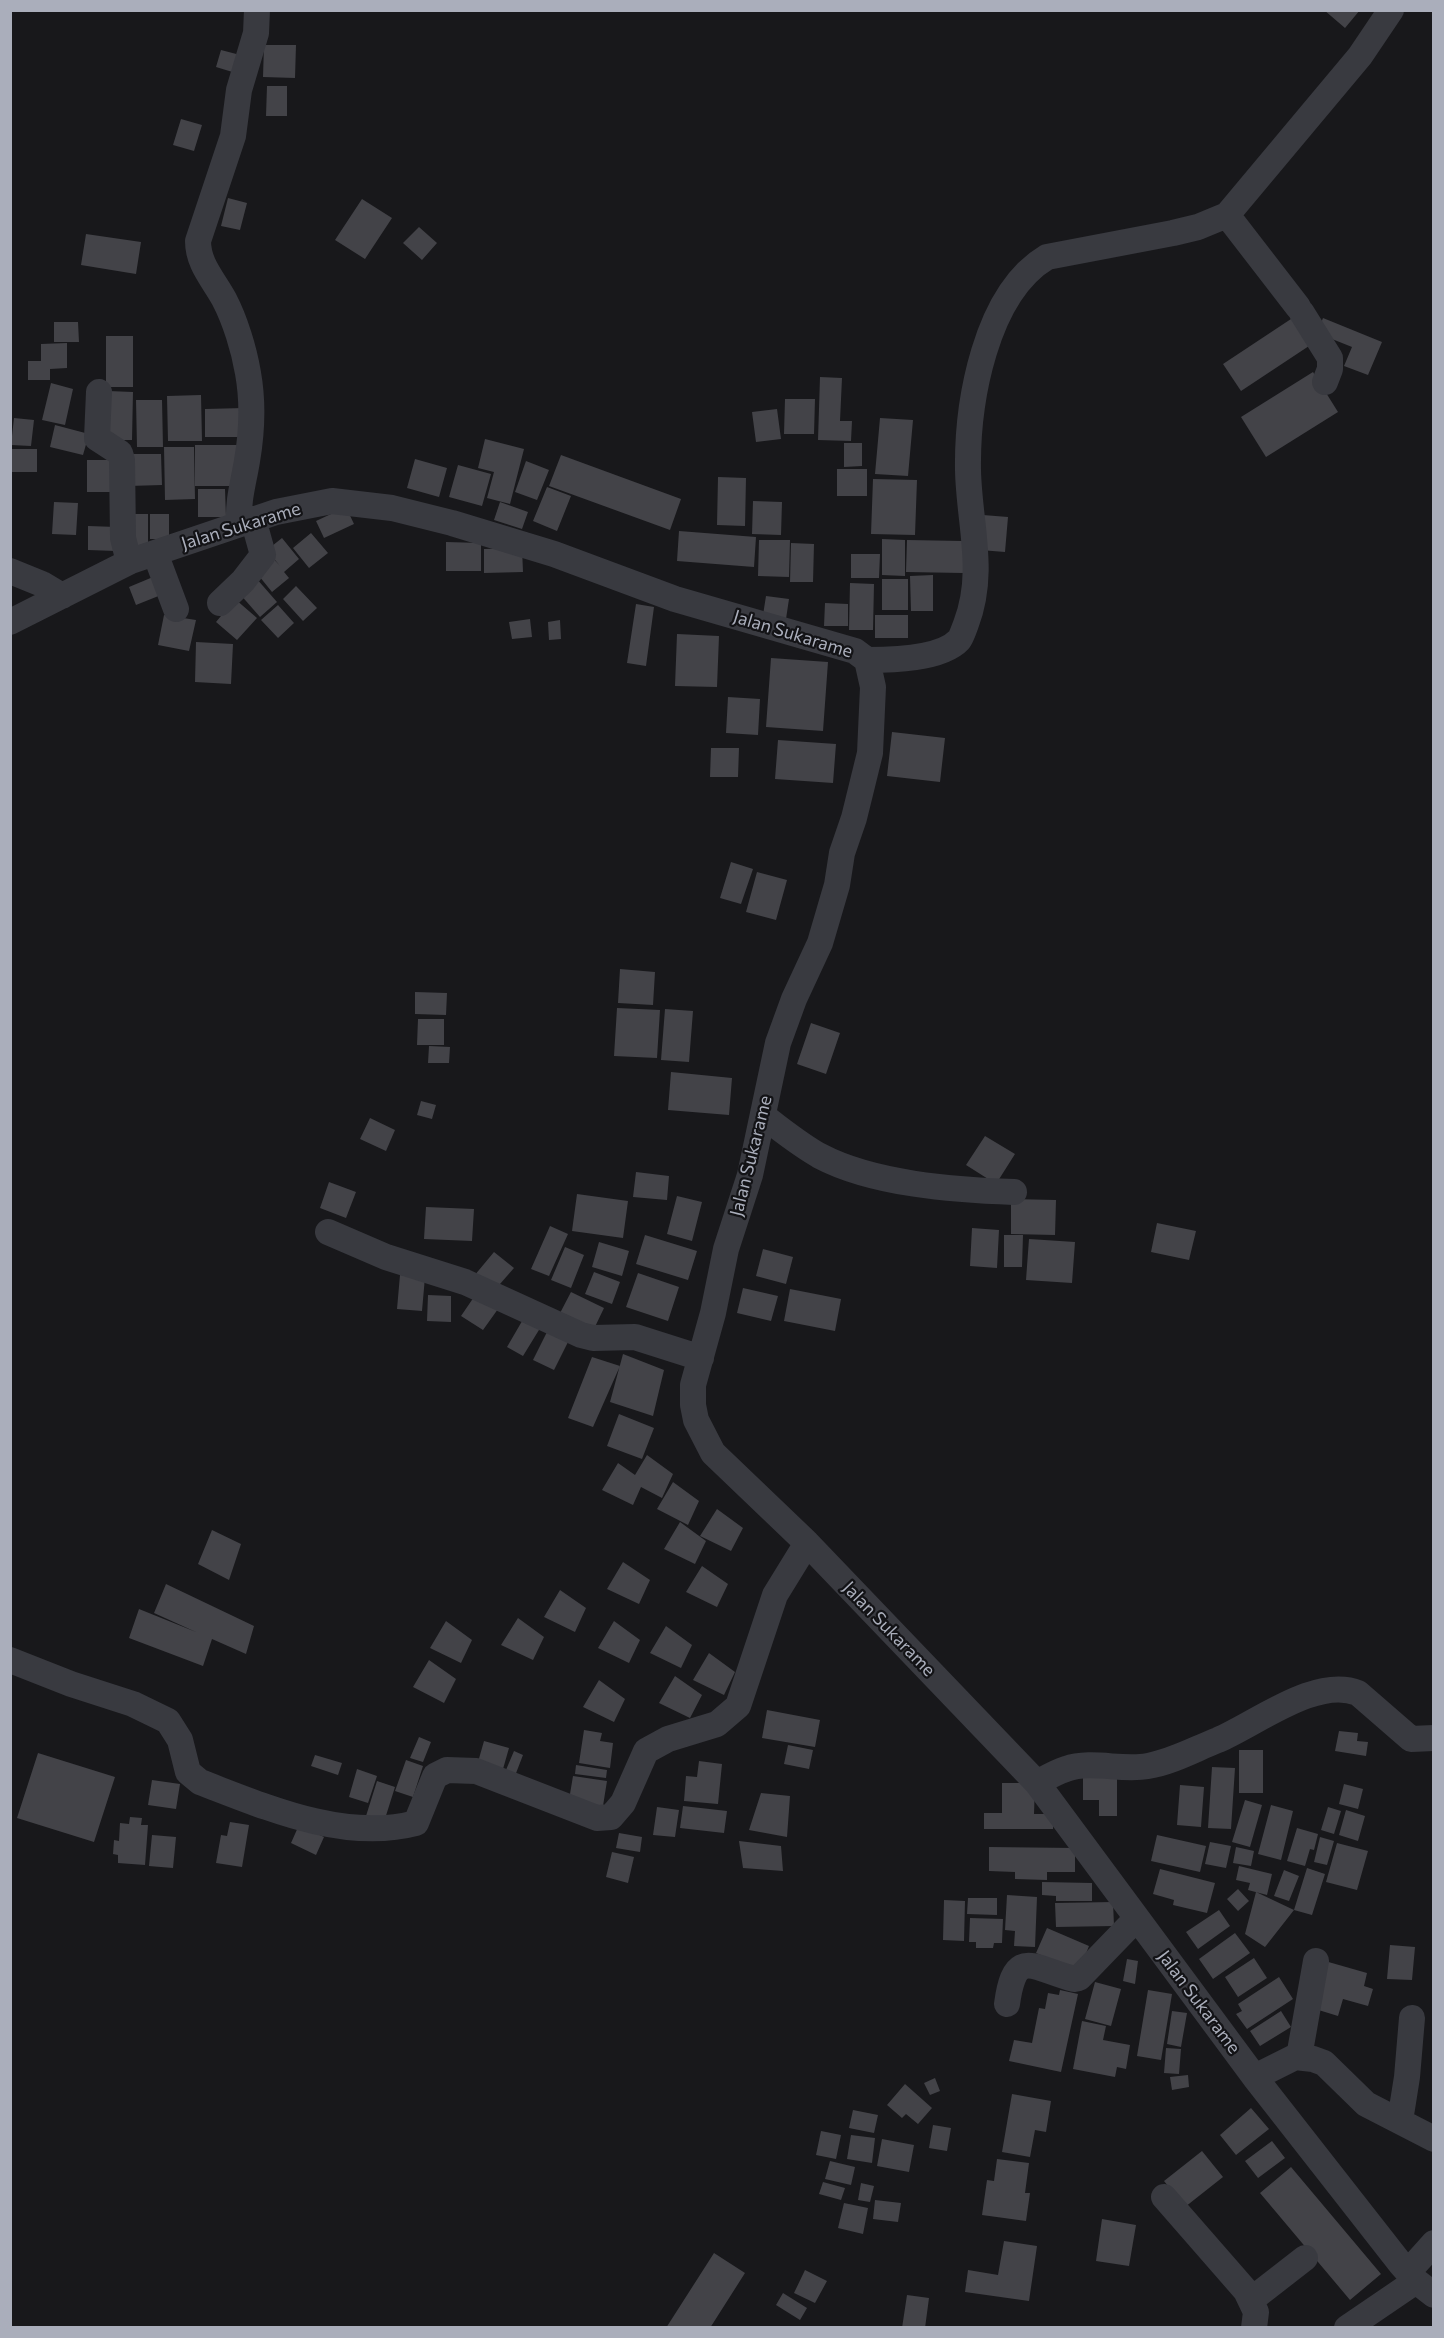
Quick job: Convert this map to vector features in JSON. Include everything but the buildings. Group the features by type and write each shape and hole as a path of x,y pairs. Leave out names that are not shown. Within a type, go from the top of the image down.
{"street":[{"path":"220,603 263,555 246,522 238,498 248,457 251,400 248,371 224,300 201,260 198,241 233,136 239,90 256,33 257,10"},
{"path":"867,660 906,659 947,648 960,639 969,615 977,573 968,471 969,433 987,341 1011,292 1034,265 1047,257 1135,242 1198,227 1227,215 1360,56 1391,10"},
{"path":"1227,215 1300,310 1330,358 1330,369 1325,382"},
{"path":"99,392 97,438 120,453 122,460 123,538 129,562"},
{"name":"Jalan Sukarame","path":"10,622 129,562 155,552 276,512 332,501 392,508 554,554 675,599 855,651 867,660 873,687 870,753 820,943 786,1019 778,1043 750,1175 726,1249 693,1385 696,1420 713,1453 807,1543 1037,1783 1255,2077 1419,2283"},
{"path":"155,552 176,609"},
{"path":"10,571 42,584 62,596"},
{"path":"763,1116 820,1156 849,1168 884,1178 965,1190 1014,1192"},
{"path":"328,1232 386,1257 465,1282 581,1335 593,1338 635,1337 701,1358"},
{"path":"10,1660 71,1684 133,1704 168,1721 180,1740 188,1772 200,1782 311,1822 370,1828 395,1828 416,1823 435,1776 447,1770 476,1771 597,1818 611,1817 623,1803 646,1751 668,1739 717,1724 738,1706 775,1595 807,1543"},
{"path":"1037,1783 1067,1768 1148,1766 1170,1760 1222,1739 1296,1701 1329,1690 1348,1690 1358,1693 1411,1739 1434,1738"},
{"path":"1007,2004 1010,1985 1014,1973 1019,1968 1031,1966 1063,1977 1079,1978 1137,1918"},
{"path":"1299,2057 1316,1961"},
{"path":"1400,2121 1407,2077 1412,2018"},
{"path":"1255,2077 1285,2061 1299,2057 1313,2059 1324,2063 1366,2104 1434,2139"},
{"path":"1164,2197 1246,2291 1256,2312 1254,2328"},
{"path":"1347,2328 1419,2283 1434,2243"},
{"path":"1251,2300 1305,2258"}]}
